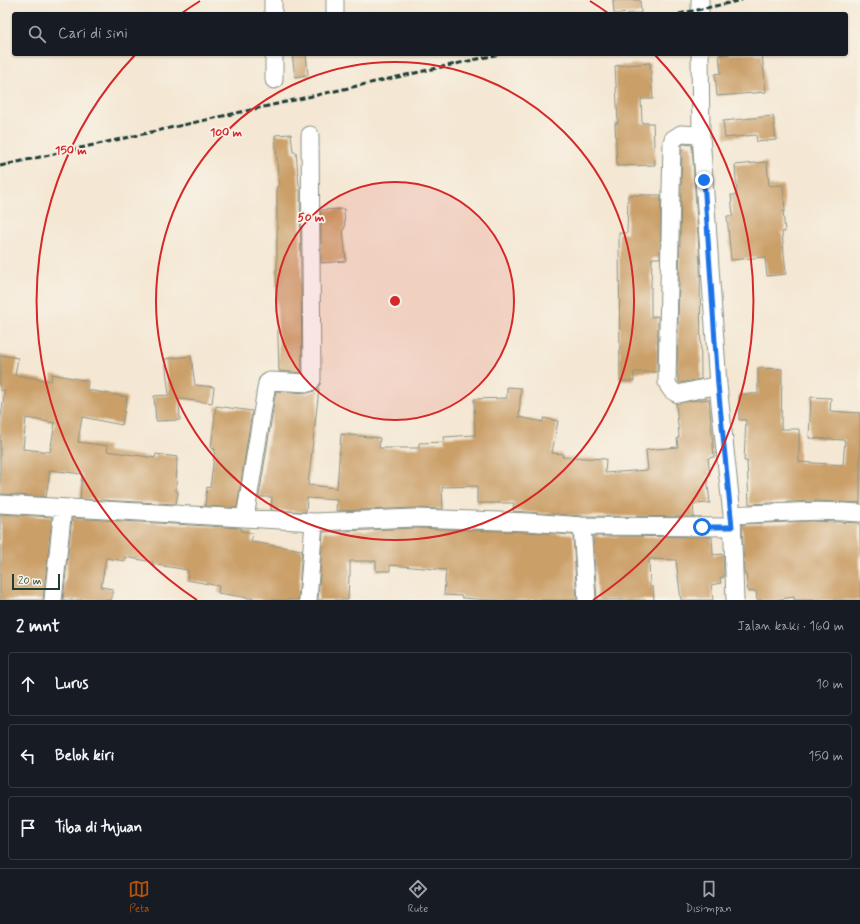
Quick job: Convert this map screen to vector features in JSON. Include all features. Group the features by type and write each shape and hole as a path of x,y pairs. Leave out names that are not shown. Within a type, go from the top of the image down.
{"street":[{"path":"273,0 274,12"},
{"path":"335,12 336,0"},
{"path":"700,0 700,12"},
{"path":"274,56 274,80"},
{"path":"700,56 701,135 718,385 732,521 735,600"},
{"path":"245,518 267,383 270,381 309,383 312,380 310,134"},
{"path":"701,135 681,134 673,139 672,143 667,382 672,392 678,394 718,385"},
{"path":"0,504 314,522 415,518 528,522 582,526 732,521 799,510 860,513"},
{"path":"53,600 63,508"},
{"path":"308,600 314,522"},
{"path":"582,526 587,600"}],"building":[{"path":"613,0 640,0 641,12 614,12"},
{"path":"292,56 306,56 308,75 295,77"},
{"path":"719,56 762,56 766,92 717,96 715,74 721,73"},
{"path":"650,63 653,99 641,99 642,123 653,123 655,165 617,166 615,123 618,123 615,66"},
{"path":"773,116 776,140 757,142 756,135 725,138 723,121"},
{"path":"291,134 293,152 296,152 300,186 302,373 279,371 276,269 277,186 279,186 275,135"},
{"path":"682,145 692,145 700,265 701,379 679,383 677,371"},
{"path":"767,162 769,186 783,185 785,232 782,232 786,274 767,276 765,257 731,260 727,216 733,216 731,195 737,195 735,165"},
{"path":"628,195 661,195 660,258 652,258 651,283 651,317 658,316 657,372 634,372 634,381 620,381 619,233 627,233"},
{"path":"344,209 345,228 343,229 346,261 321,263 321,210"},
{"path":"0,355 18,358 15,375 51,381 52,374 88,381 87,390 127,397 122,425 82,417 78,442 108,446 107,451 155,458 156,454 177,457 176,491 178,492 176,504 80,499 82,474 50,470 46,497 0,494 0,423 5,390 0,390","holes":["26,418 55,423 50,452 23,449"]},
{"path":"191,356 195,385 214,387 212,403 179,399 180,420 156,421 154,396 169,395 165,359"},
{"path":"758,368 782,369 781,429 799,429 799,462 843,465 845,440 809,438 811,397 831,398 830,411 860,413 860,503 812,501 749,504 747,461 744,461 746,420 739,420 739,394 758,394"},
{"path":"507,387 521,388 519,417 543,422 544,418 558,421 552,453 563,454 562,457 606,459 605,473 648,470 646,450 678,447 677,438 679,437 676,403 709,399 714,457 708,458 710,476 707,477 710,503 693,504 694,517 582,516 513,511 514,503 477,503 477,486 442,487 443,509 415,508 336,511 337,500 307,498 306,512 271,510 272,497 259,497 276,391 308,393 319,389 308,485 337,488 341,434 380,438 379,448 419,448 419,443 445,442 444,437 475,435 474,399 507,398"},
{"path":"216,406 252,411 237,508 205,506 207,487 210,488 215,449 211,448"},
{"path":"0,514 52,517 43,600 0,600"},
{"path":"72,518 241,528 241,531 253,533 251,542 302,550 298,600 262,600 218,593 219,586 187,580 188,570 152,564 153,562 125,557 125,561 106,558 101,587 113,589 111,600 63,600"},
{"path":"812,521 860,523 860,600 794,600 794,597 773,600 757,600 756,591 748,592 746,574 744,574 742,524"},
{"path":"415,528 573,535 577,600 488,600 444,595 446,570 390,565 390,571 376,571 376,561 350,561 348,600 318,600 323,532"},
{"path":"593,536 712,537 713,555 723,554 724,577 720,578 721,583 711,585 713,600 681,600 676,560 649,559 650,587 653,587 654,600 597,600"}],"railway":[{"path":"688,12 742,0"},
{"path":"0,166 491,56"}],"route":[{"path":"702,527 732,527 718,385 704,180"}]}
